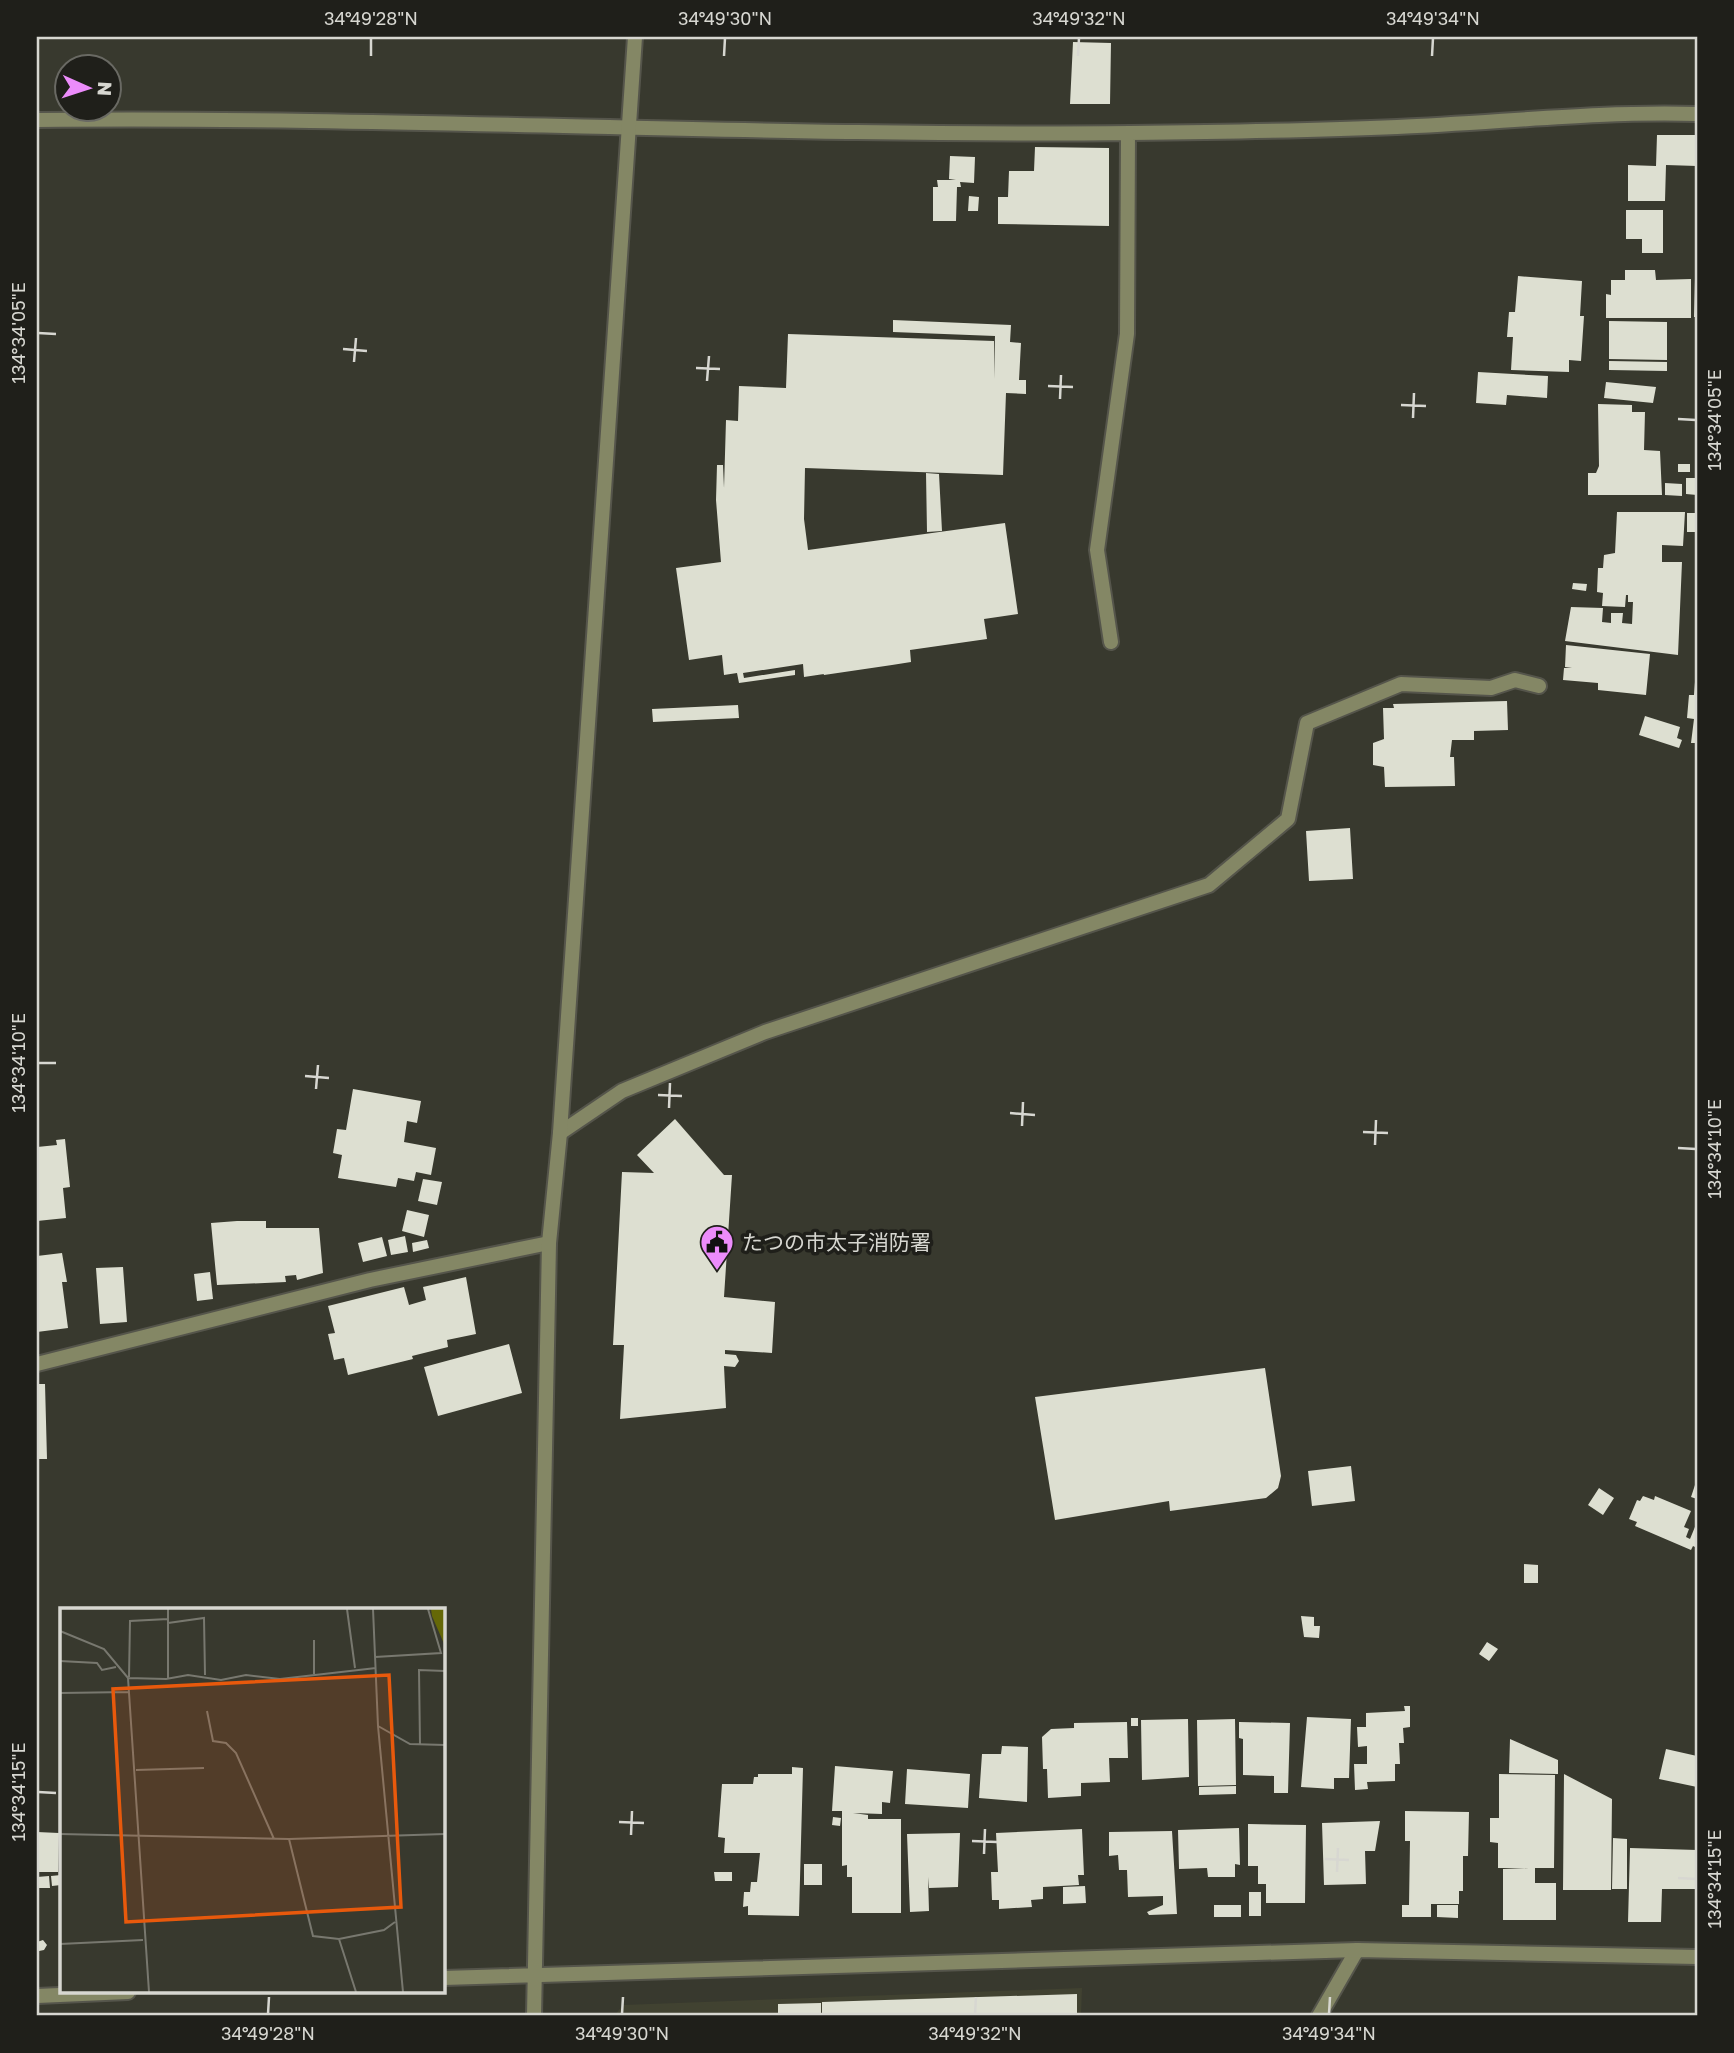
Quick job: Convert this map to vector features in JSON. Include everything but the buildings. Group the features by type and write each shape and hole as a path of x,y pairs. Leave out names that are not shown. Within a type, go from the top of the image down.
{"street":[{"path":"534,2016 549,1243 560,1133 635,37"},
{"path":"37,120 218,118 628,128 1128,133 1399,127 1624,112 1697,114"},
{"path":"1111,642 1097,550 1127,334 1128,133"},
{"path":"560,1133 622,1091 765,1032 1209,885 1289,819 1307,723 1401,684 1491,688 1515,680 1539,686"},
{"path":"37,1364 370,1280 549,1243"},
{"path":"1319,2016 1357,1950"},
{"path":"444,1978 535,1973 1357,1950 1697,1957"},
{"path":"37,1996 82,1994"}],"shaded area":[{"path":"1082,1988 1081,2016 614,2016 623,2005"}],"place":[{"name":"たつの市太子消防署","path":"717,1272"}]}
